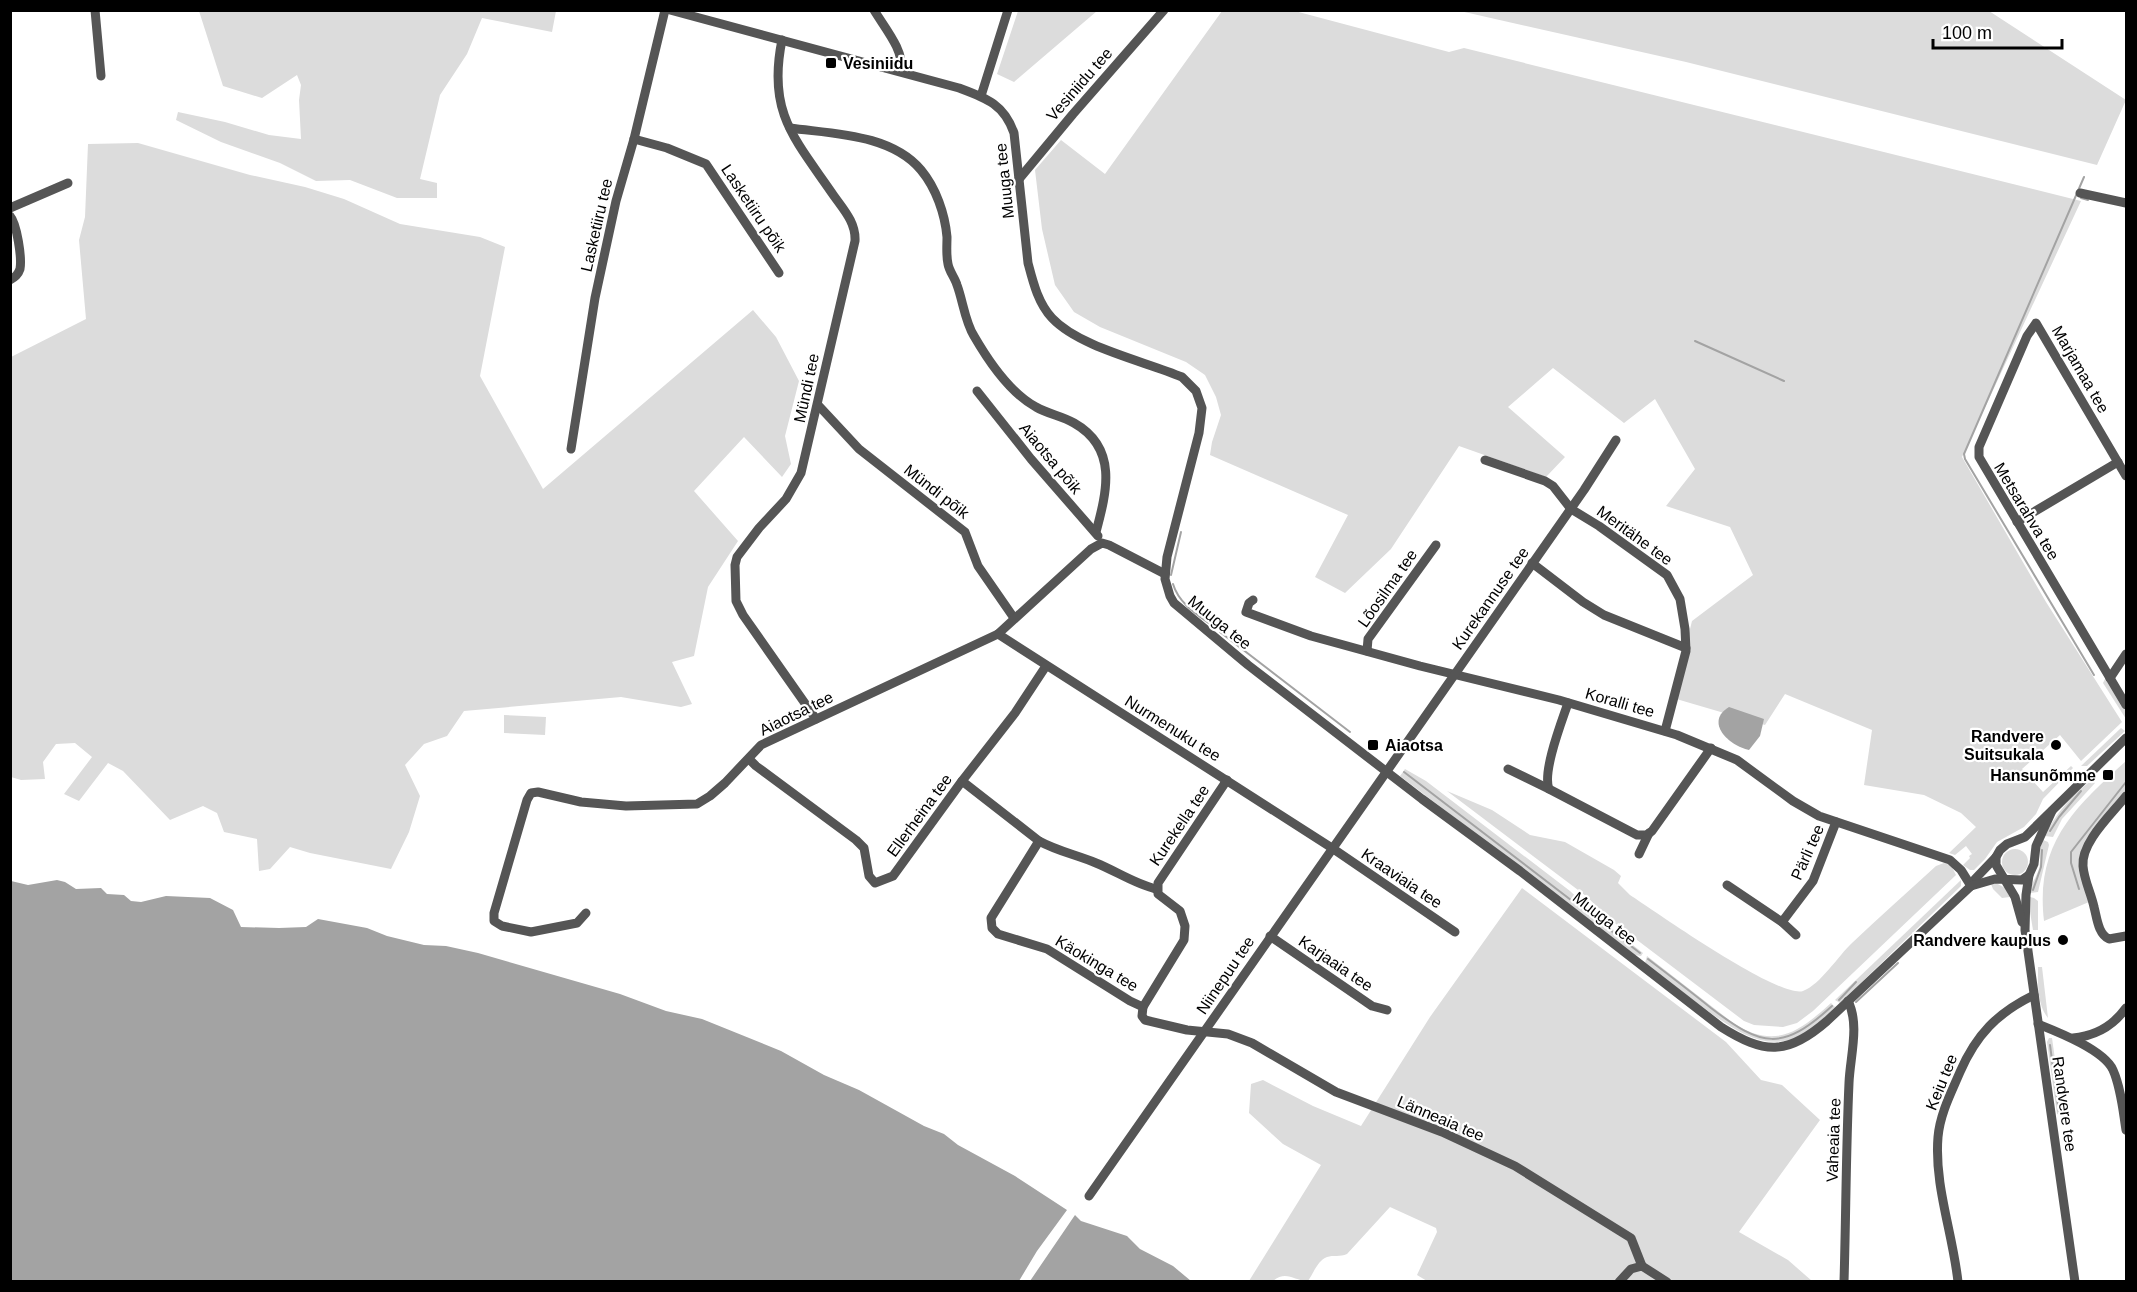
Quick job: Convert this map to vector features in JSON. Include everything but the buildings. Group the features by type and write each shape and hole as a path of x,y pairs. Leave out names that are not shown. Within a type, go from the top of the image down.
{"street":[{"path":"95,10 101,76"},
{"name":"Lasketiiru tee","path":"571,449 595,298 616,201 634,140 664,10"},
{"name":"Muuga tee","path":"670,10 901,71 992,101 1010,121 1016,146 1028,262 1039,298 1052,317 1072,334 1182,377 1196,391 1199,398 1202,408 1199,433 1167,557 1165,574 1170,596 1181,611 1721,1027 1742,1040 1765,1047 1786,1046 1797,1042 1817,1029 1848,1001 1971,886 1996,857"},
{"path":"874,10 900,54 903,62 901,71"},
{"path":"981,96 1008,10"},
{"name":"Vesiniidu tee","path":"1019,179 1072,114 1164,10"},
{"name":"Mündi tee","path":"782,40 778,62 778,92 781,109 790,128 847,214 855,234 854,253 801,473 786,500 759,528 737,557 736,601 743,615 816,719"},
{"path":"790,128 867,140 896,150 921,170 938,198 945,226 948,265 957,284 972,334 1009,386 1035,407 1072,422 1084,430 1102,452 1106,484 1096,532"},
{"name":"Lasketiiru põik","path":"634,140 667,148 706,164 779,273"},
{"path":"10,208 68,183"},
{"path":"2080,193 2127,203"},
{"path":"10,216 16,224 20,267 17,276 10,280"},
{"name":"Marjamaa tee","path":"2036,323 2127,476"},
{"name":"Metsarahva tee","path":"2036,323 2027,336 1979,447 1979,457 2127,705"},
{"name":"Aiaotsa põik","path":"977,391 1031,459 1087,525 1096,532 1102,543"},
{"name":"Mündi põik","path":"818,405 859,449 965,532 978,566 1014,618"},
{"name":"Kurekannuse tee","path":"1388,772 1571,509 1616,440"},
{"name":"Meritähe tee","path":"1485,460 1545,481 1571,509 1599,526 1667,575 1680,599 1686,648 1665,731"},
{"path":"2017,522 2118,462"},
{"path":"1102,543 1165,574"},
{"name":"Aiaotsa tee","path":"586,913 577,923 531,932 502,926 494,921 527,800 531,793 538,792 581,802 626,806 697,804 710,796 749,759 760,745 998,634 1091,549 1102,543"},
{"name":"Lõosilma tee","path":"1367,651 1368,639 1436,545"},
{"path":"1532,563 1604,615 1686,648"},
{"name":"Koralli tee","path":"1253,600 1249,603 1246,612 1311,636 1568,703 1665,731 1711,748 1737,760 1792,801 1819,816 1950,860 1961,870 1971,886"},
{"name":"Nurmenuku tee","path":"998,634 1332,848"},
{"path":"2110,678 2127,654"},
{"name":"Ellerheina tee","path":"749,759 856,840 864,848 870,876 875,883 893,876 1015,713 1046,666"},
{"path":"1549,789 1547,778 1551,759 1568,703"},
{"path":"2124,740 2127,752"},
{"name":"Randvere tee","path":"2075,1281 2025,930 2015,897 2005,878 1999,873 1996,857 2000,849 2007,844 2025,837 2124,740"},
{"path":"1639,854 1649,833 1711,748"},
{"path":"1508,769 1637,835 1649,833"},
{"name":"Niinepuu tee","path":"1089,1196 1332,848 1388,772"},
{"name":"Kurekella tee","path":"1143,1007 1184,940 1185,926 1180,911 1158,894 1156,889 1158,883 1227,780"},
{"path":"962,781 1039,841 1097,863 1143,886 1156,889"},
{"path":"2127,796 2091,840 2083,860 2084,873 2101,932 2109,939 2127,936"},
{"name":"Randvere tee","path":"2025,930 2029,875 2034,864 2040,836 2052,811"},
{"name":"Pärli tee","path":"1782,922 1813,881 1836,822"},
{"name":"Käokinga tee","path":"1039,841 991,918 992,928 998,934 1047,949 1143,1007 1142,1016 1145,1020 1187,1030 1205,1031"},
{"path":"2015,842 2024,844 2034,857"},
{"name":"Kraaviaia tee","path":"1332,848 1455,932"},
{"path":"2005,878 2013,881 2022,880 2029,875"},
{"name":"Muuga tee","path":"1971,886 2005,878"},
{"path":"1727,885 1796,934"},
{"name":"Karjaaia tee","path":"1270,936 1372,1006 1387,1010"},
{"name":"Keiu tee","path":"1958,1281 1940,1179 1938,1138 1941,1118 1962,1067 1976,1041 1994,1021 2034,995"},
{"name":"Vaheaia tee","path":"1844,1281 1849,1092 1854,1023 1853,1011 1848,1001"},
{"path":"2073,1038 2100,1031 2125,1012"},
{"path":"2038,1024 2073,1038 2110,1065 2116,1079 2126,1126"},
{"name":"Länneaia tee","path":"1205,1031 1228,1034 1252,1042 1336,1092 1442,1132 1515,1166 1631,1239 1642,1266"},
{"path":"1619,1281 1631,1269 1642,1266 1667,1281"}],"shaded area":[{"path":"199,10 556,11 552,32 482,18 467,54 440,95 420,179 437,183 437,198 397,198 350,180 316,181 280,163 221,142 176,120 178,112 225,122 269,135 301,139 299,100 301,85 297,75 262,98 223,86"},
{"path":"1018,10 1097,11 1014,82 997,74"},
{"path":"1291,10 1449,52 1464,48 2081,201 1962,457 2046,602 2122,722 2081,761 2060,735 2022,769 2043,792 2071,766 2073,768 2043,799 2036,814 2024,827 1997,842 1974,870 1963,865 1972,854 1966,846 1955,855 1949,853 1976,827 1961,813 1924,795 1864,785 1872,730 1785,694 1765,725 1673,698 1692,621 1753,575 1730,527 1666,506 1695,469 1655,399 1624,423 1553,368 1508,407 1565,457 1546,477 1459,446 1391,549 1345,593 1315,577 1348,515 1210,455 1221,415 1216,397 1205,375 1186,362 1100,327 1074,312 1055,285 1042,229 1035,170 1061,140 1105,174 1222,11"},
{"path":"1460,11 1989,11 2126,100 2097,165 1686,62"},
{"path":"138,143 344,199 400,224 480,237 505,247 480,376 543,489 753,310 776,337 799,381 785,436 791,464 782,477 744,437 694,491 738,541 708,587 694,656 672,662 692,704 681,707 621,697 464,711 447,736 424,744 405,765 420,796 409,832 391,869 290,847 270,869 259,871 257,839 224,832 217,813 203,806 170,820 123,771 108,763 79,801 64,794 92,757 75,743 56,744 43,762 45,779 21,780 11,777 11,357 86,319 79,240 85,217 88,144"},
{"path":"2106,677 2126,712 2126,719 2103,683"},
{"path":"1729,707 1764,719 1760,736 1749,750 1734,744 1722,733 1719,719"},
{"path":"504,715 546,717 545,735 504,733"},
{"path":"2121,728 2125,731 2087,766 2081,766"},
{"path":"2126,761 2126,790 2080,854 2080,864 2089,902 2044,921 2043,894 2052,849 2075,812"},
{"path":"1405,769 1426,781 1570,891 1601,920 1643,953 1641,956 1635,955 1400,776"},
{"path":"2092,780 2095,783 2062,819 2053,837 2045,836 2065,805"},
{"path":"1447,791 1492,810 1530,835 1565,842 1614,870 1621,876 1618,883 1630,895 1745,969 1790,990 1803,991 1816,983 1852,943 1936,866 1944,863 1951,865 1956,875 1813,1011 1797,1023 1783,1027 1754,1025 1744,1021 1612,921 1586,896"},
{"path":"2043,840 2049,845 2038,892 2030,893 2039,869 2040,847"},
{"path":"2015,849 2024,853 2028,862 2024,871 2015,875 2006,871 2002,862 2006,853"},
{"path":"57,880 76,889 101,888 107,894 124,895 131,901 141,902 166,896 210,898 233,910 241,927 306,927 318,919 367,928 387,936 424,945 446,946 478,953 620,994 666,1011 702,1019 781,1051 924,1126 944,1134 958,1145 1015,1176 1067,1210 1037,1251 1019,1281 11,1281 11,881 28,885"},
{"path":"1961,880 1961,886 1840,1003 1835,1000"},
{"path":"1996,883 2005,888 2010,897 2002,898 1993,889 1991,884"},
{"path":"1522,888 1726,1042 1761,1080 1782,1085 1820,1120 1739,1232 1788,1260 1812,1281 1427,1281 1417,1275 1437,1232 1436,1228 1390,1207 1347,1254 1327,1257 1321,1261 1308,1281 1282,1276 1273,1281 1249,1281 1321,1165 1283,1144 1249,1113 1251,1084 1263,1080 1313,1106 1361,1126 1430,1017"},
{"path":"2030,897 2038,901 2038,930 2033,930"},
{"path":"1647,956 1733,1023 1762,1035 1786,1034 1808,1022 1831,1003 1835,1007 1818,1024 1801,1035 1785,1041 1770,1042 1754,1038 1722,1021 1667,980 1645,963"},
{"path":"2038,967 2042,967 2048,1018 2040,1000"},
{"path":"2049,1038 2052,1038 2063,1116 2057,1114 2047,1042"},
{"path":"1075,1215 1081,1221 1127,1236 1140,1249 1173,1266 1191,1281 1030,1281"}],"waterway":[{"path":"2084,177 1964,454 2094,675"},
{"path":"2081,198 2088,200"},
{"path":"1695,341 1784,381"},
{"path":"1171,575 1181,532"},
{"path":"1173,584 1184,603 1214,627"},
{"path":"1220,632 1350,732"},
{"path":"1404,772 1640,953"},
{"path":"2079,889 2071,863 2071,852 2126,782"},
{"path":"2050,831 2081,791"},
{"path":"2033,890 2041,867 2042,850"},
{"path":"1648,959 1729,1021 1759,1037 1772,1039 1785,1037 1815,1021 1832,1006"},
{"path":"1856,1002 1898,963"},
{"path":"1839,1000 1856,982"},
{"path":"2050,1045 2059,1113"}],"place":[{"name":"Vesiniidu","path":"831,63"},
{"name":"Aiaotsa","path":"1373,745"},
{"name":"Randvere Suitsukala","path":"2056,745"},
{"name":"Hansunõmme","path":"2108,775"},
{"name":"Randvere kauplus","path":"2063,940"}]}
